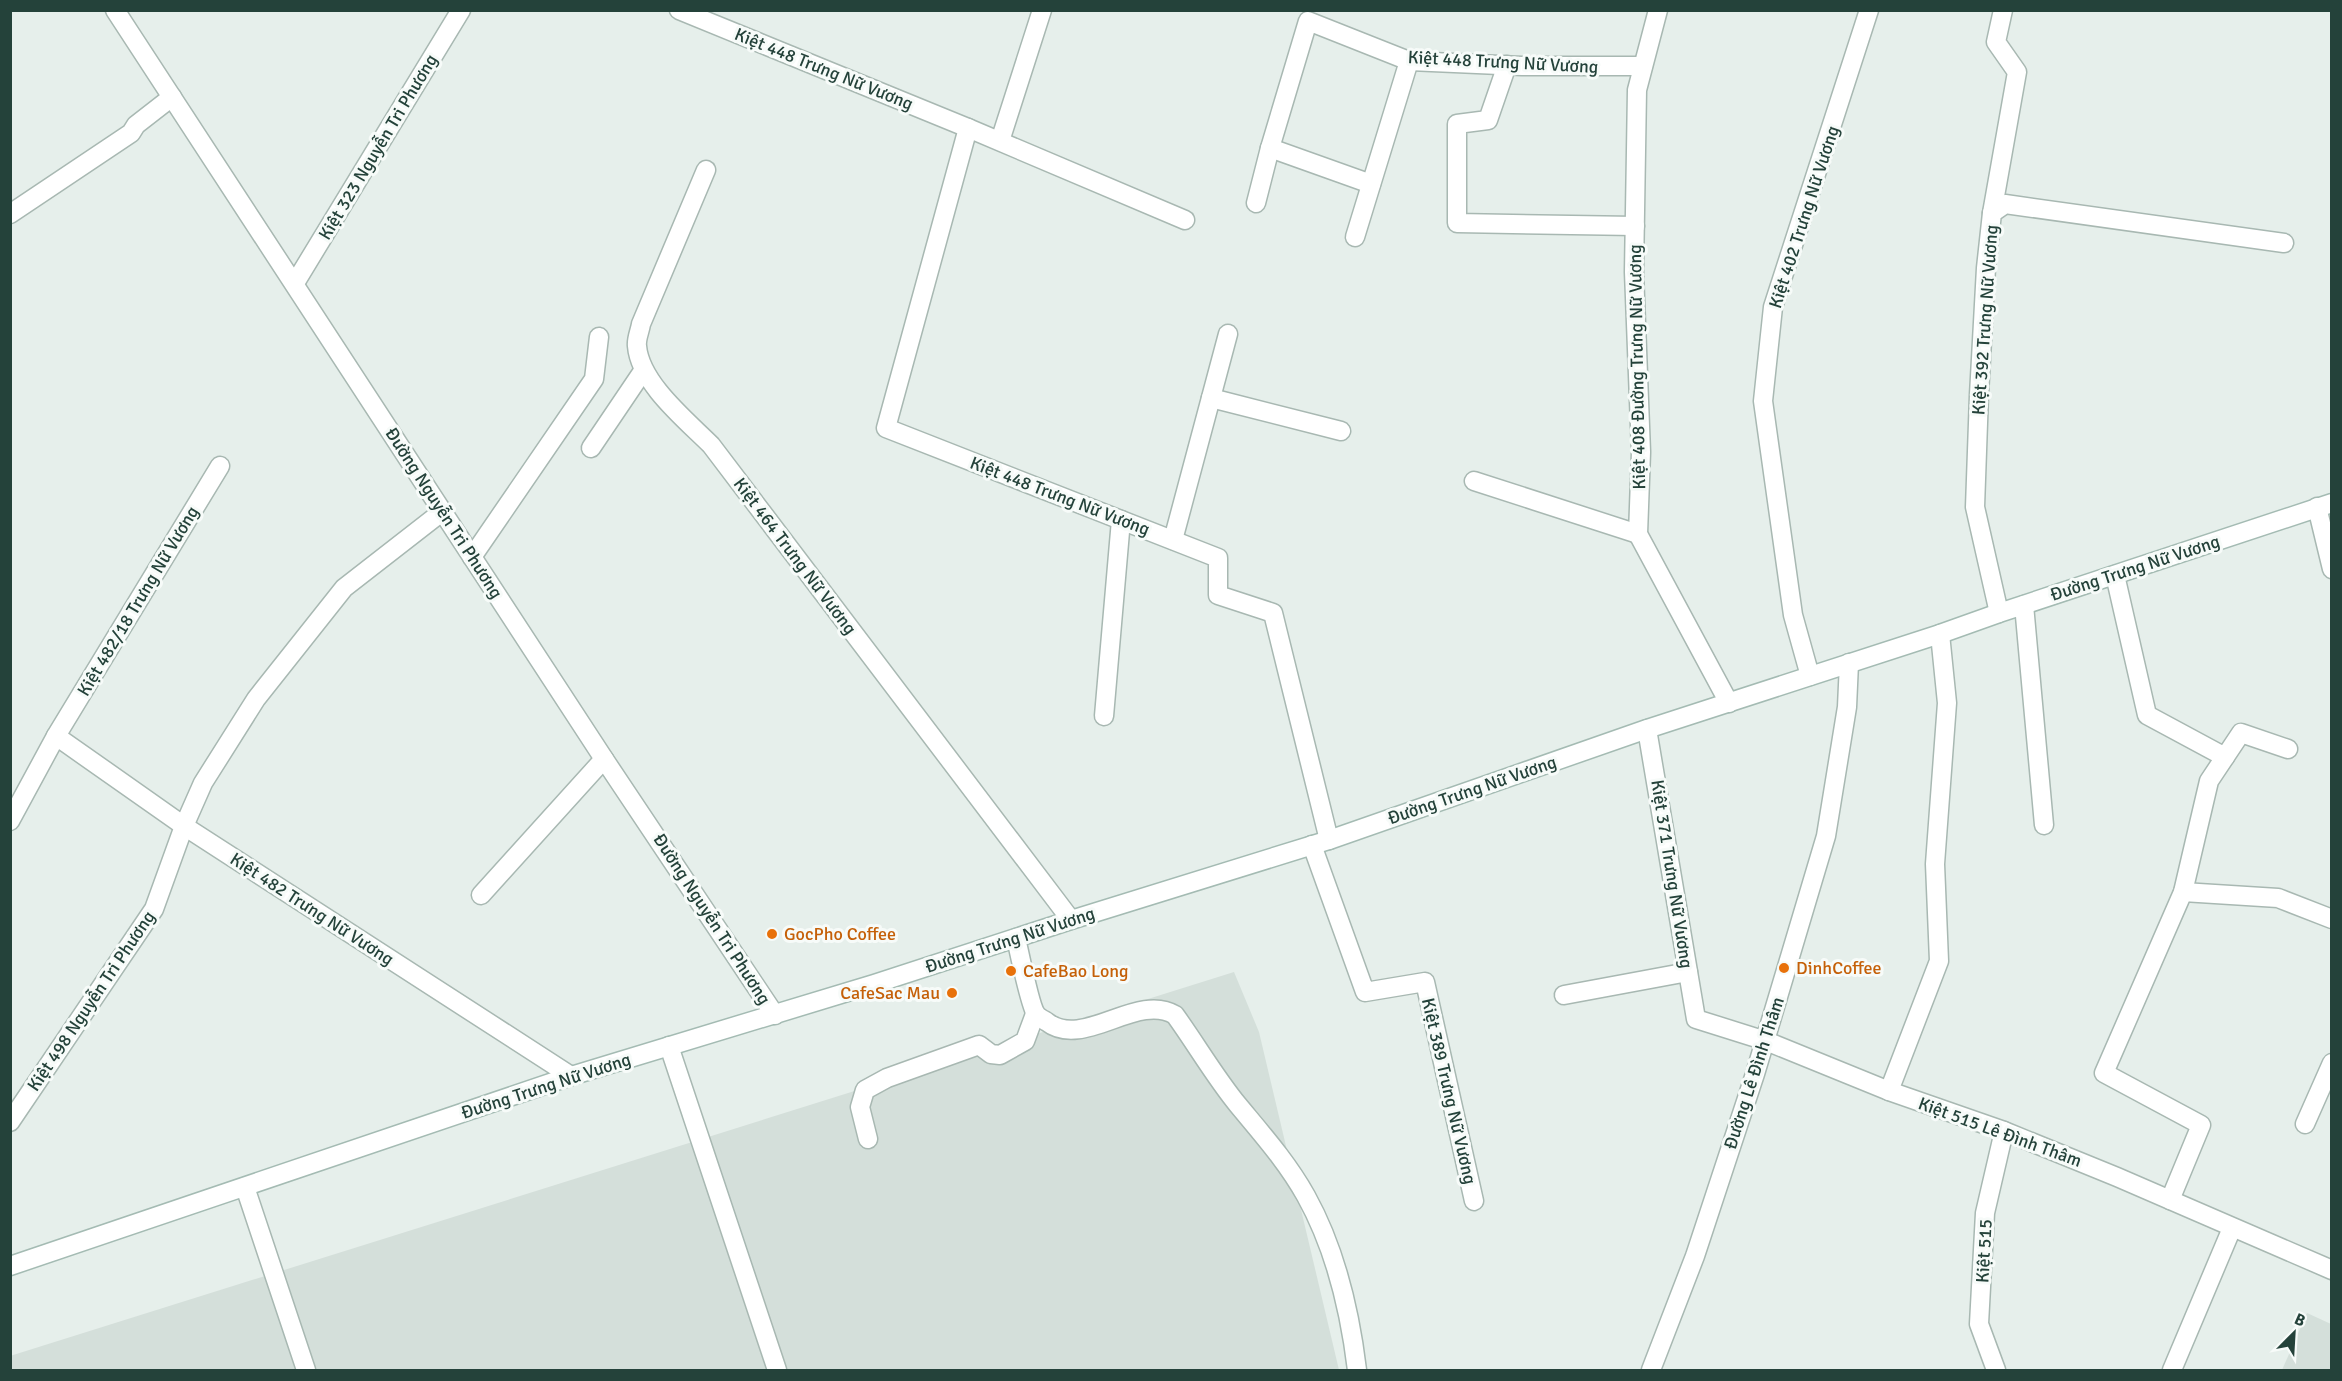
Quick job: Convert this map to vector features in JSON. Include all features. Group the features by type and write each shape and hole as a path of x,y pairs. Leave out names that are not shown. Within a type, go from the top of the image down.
{"street":[{"name":"Đường Nguyễn Tri Phương","path":"116,10 604,759 775,1015"},
{"name":"Kiệt 323 Nguyễn Tri Phương","path":"295,283 461,10"},
{"name":"Kiệt 448 Trưng Nữ Vương","path":"679,10 1000,141 1185,220"},
{"path":"1000,141 1042,10"},
{"name":"Kiệt 408 Đường Trưng Nữ Vương","path":"1638,534 1641,452 1634,272 1637,90 1658,10"},
{"name":"Kiệt 402 Trưng Nữ Vương","path":"1810,676 1793,615 1763,401 1773,307 1869,10"},
{"path":"1992,213 2017,72 1996,42 2003,10"},
{"name":"Kiệt 448 Trưng Nữ Vương","path":"1256,203 1308,21 1409,61 1507,65 1643,66"},
{"path":"1355,237 1409,61"},
{"path":"1507,65 1488,120 1457,124 1457,224 1635,226"},
{"path":"10,214 131,133 136,125 172,97"},
{"name":"Kiệt 448 Trưng Nữ Vương","path":"968,128 886,429 1218,558 1218,595 1273,613 1321,843"},
{"path":"1270,148 1371,184"},
{"name":"Kiệt 464 Trưng Nữ Vương","path":"706,170 641,324 637,345 643,371 665,398 711,445 1071,920"},
{"name":"Kiệt 392 Trưng Nữ Vương","path":"1999,613 1976,507 1979,383 1992,213 2005,204 2284,243"},
{"path":"1173,540 1228,334"},
{"path":"472,557 594,379 599,337"},
{"path":"591,448 643,371"},
{"path":"1211,398 1341,431"},
{"name":"Kiệt 482/18 Trưng Nữ Vương","path":"10,821 56,736 220,466"},
{"path":"1474,481 1638,534 1729,703"},
{"path":"2324,505 2331,569"},
{"name":"Đường Trưng Nữ Vương","path":"10,1266 571,1076 775,1015 1321,843 1647,729 1940,634 2324,505"},
{"name":"Kiệt 498 Nguyễn Tri Phương","path":"10,1122 154,909 184,826 203,783 256,699 344,588 443,511"},
{"path":"1104,716 1120,520"},
{"path":"2115,574 2147,715 2225,757"},
{"path":"2024,604 2044,825"},
{"path":"1888,1091 1939,961 1935,864 1947,703 1940,634"},
{"name":"Đường Lê Đình Thâm","path":"1651,1371 1695,1256 1766,1041 1826,836 1847,707 1849,663"},
{"name":"Kiệt 371 Trưng Nữ Vương","path":"1647,729 1696,1019"},
{"path":"2170,1200 2202,1125 2104,1073 2183,892 2209,781 2241,733 2288,749"},
{"name":"Kiệt 482 Trưng Nữ Vương","path":"56,736 184,826 571,1076"},
{"path":"481,895 604,759"},
{"name":"Kiệt 389 Trưng Nữ Vương","path":"1321,843 1365,992 1425,982 1474,1201"},
{"path":"2183,892 2278,898 2331,919"},
{"path":"868,1139 860,1107 865,1090 887,1078 979,1045 991,1054 1000,1055 1025,1041 1035,1014 1016,938"},
{"path":"1564,995 1688,972"},
{"path":"1035,1014 1051,1025 1069,1031 1152,1008 1166,1009 1175,1015 1236,1103 1261,1131 1307,1197 1341,1285 1357,1371"},
{"name":"Kiệt 515 Lê Đình Thâm","path":"1696,1019 1766,1041 1888,1091 2004,1131 2331,1270"},
{"path":"669,1046 777,1371"},
{"path":"2305,1124 2331,1063"},
{"name":"Kiệt 515","path":"1996,1371 1979,1324 1985,1213 2004,1131"},
{"path":"245,1187 306,1371"},
{"path":"2172,1371 2232,1228"}],"shaded area":[{"path":"1234,972 1259,1032 1339,1370 11,1370 10,1356"},
{"path":"2307,1313 2331,1324 2331,1370 2282,1370"}],"place":[{"name":"GocPho Coffee","path":"772,934"},
{"name":"DinhCoffee","path":"1784,968"},
{"name":"CafeBao Long","path":"1011,971"},
{"name":"CafeSac Mau","path":"952,993"}]}
